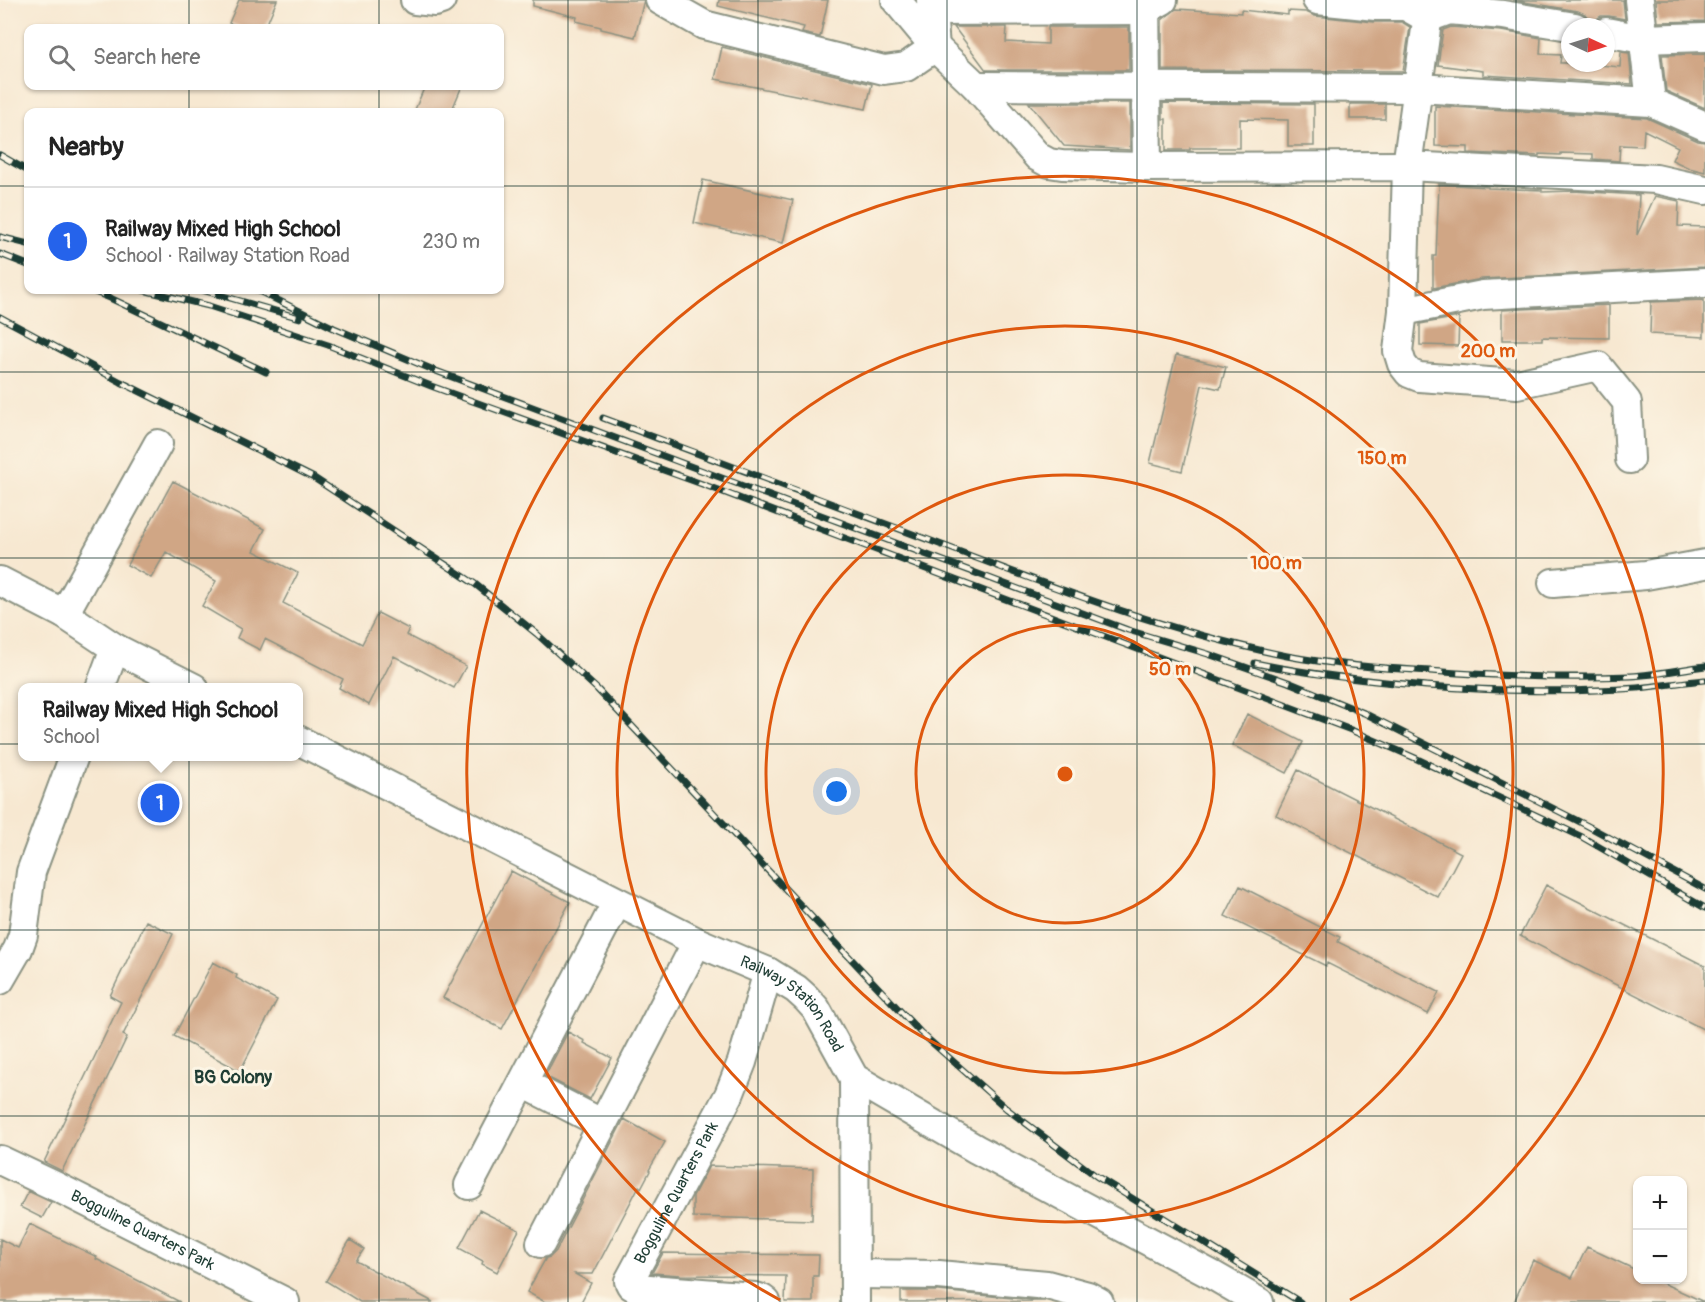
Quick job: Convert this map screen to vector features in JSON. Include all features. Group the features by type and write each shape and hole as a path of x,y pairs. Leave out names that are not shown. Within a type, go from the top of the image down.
{"street":[{"path":"415,0 435,2 441,0"},
{"path":"660,0 704,24 884,70 906,67 935,47"},
{"path":"896,0 935,47 976,86 1038,157 1049,163 1147,167 1407,166 1656,179 1705,190"},
{"path":"1317,0 1503,15 1542,11 1561,20"},
{"path":"1639,0 1651,102"},
{"path":"935,47 931,5 1151,3 1146,87 1147,167"},
{"path":"1429,9 1407,166 1402,311 1398,351 1402,364 1408,373 1419,377 1517,384 1598,366 1627,402 1630,459"},
{"path":"1615,34 1642,39 1705,38"},
{"path":"976,86 1418,88 1651,102 1705,126"},
{"path":"1402,311 1483,296 1705,283"},
{"path":"64,615 158,444"},
{"path":"1552,583 1646,575 1705,564"},
{"path":"0,581 64,615 115,648 186,683"},
{"path":"102,683 115,648"},
{"name":"Railway Station Road","path":"303,743 698,942 768,972 796,989 816,1009 854,1078"},
{"path":"0,980 18,949 23,934 30,872 72,761"},
{"path":"469,1185 617,902"},
{"path":"541,1243 698,942"},
{"name":"Bogguline Quarters Park","path":"766,1302 755,1298 660,1296 636,1288 629,1281 729,1095 768,972"},
{"path":"854,1078 855,1302"},
{"path":"854,1078 976,1149 1259,1302"},
{"path":"523,1083 603,1124"},
{"name":"Bogguline Quarters Park","path":"0,1160 285,1302"},
{"path":"855,1274 939,1275 1047,1285 1088,1296 1100,1302"}],"building":[{"path":"239,0 277,0 267,24 229,23"},
{"path":"533,0 644,0 635,37 576,21 577,17 533,6"},
{"path":"719,0 828,0 820,37 802,33 804,27 718,6"},
{"path":"1513,0 1623,0 1625,19 1609,16 1588,18 1578,11"},
{"path":"1656,0 1705,0 1705,21 1658,22"},
{"path":"1176,9 1241,13 1241,10 1288,15 1288,11 1306,12 1315,16 1374,22 1402,22 1410,27 1403,71 1162,70 1162,20"},
{"path":"954,27 1007,27 1006,42 1048,44 1048,27 1129,27 1129,70 986,70"},
{"path":"1451,27 1501,31 1541,38 1540,54 1561,55 1561,72 1615,72 1615,67 1620,67 1621,52 1629,53 1632,84 1483,75 1483,71 1438,65 1443,30"},
{"path":"722,47 872,84 866,109 715,79"},
{"path":"1705,54 1705,108 1666,91 1662,55"},
{"path":"423,90 460,90 453,108 416,108"},
{"path":"1029,103 1130,103 1130,150 1064,146"},
{"path":"1163,103 1314,104 1314,146 1288,146 1288,120 1240,119 1240,148 1166,150 1166,119 1163,119"},
{"path":"1350,104 1385,104 1385,119 1350,119"},
{"path":"1435,106 1647,118 1705,142 1705,172 1672,160 1678,147 1644,130 1643,146 1620,145 1619,161 1593,159 1593,154 1561,153 1561,155 1539,154 1539,156 1468,153 1468,147 1435,146"},
{"path":"703,180 793,200 783,243 694,223"},
{"path":"1439,184 1542,190 1542,192 1573,191 1639,195 1637,235 1655,196 1679,201 1678,226 1705,227 1705,267 1482,279 1433,288 1433,256 1436,256"},
{"path":"1704,300 1704,337 1650,334 1651,302"},
{"path":"1609,305 1609,338 1542,337 1542,340 1502,340 1502,310"},
{"path":"1459,317 1458,346 1420,345 1420,324"},
{"path":"1176,355 1226,367 1220,389 1202,385 1182,471 1150,463"},
{"path":"173,481 265,529 254,551 298,573 283,603 362,644 378,613 409,629 406,635 466,666 454,688 394,656 369,705 339,688 343,679 265,639 260,650 237,638 241,629 202,606 216,581 166,552 151,578 127,565"},
{"path":"1247,714 1303,742 1287,773 1232,745"},
{"path":"1298,770 1461,853 1438,897 1276,815"},
{"path":"511,871 570,902 502,1029 443,998"},
{"path":"1546,885 1705,966 1705,1030 1520,936"},
{"path":"1240,886 1340,937 1338,942 1439,992 1428,1014 1327,963 1326,966 1225,916"},
{"path":"146,921 173,934 123,1035 127,1037 62,1171 44,1162 121,1002 110,996"},
{"path":"213,962 237,975 236,978 277,1000 240,1071 174,1036"},
{"path":"568,1032 612,1058 590,1099 545,1076"},
{"path":"624,1119 665,1142 593,1274 575,1274 591,1283 581,1302 545,1302 527,1292 546,1258 556,1251"},
{"path":"709,1166 813,1169 812,1220 693,1217 693,1196"},
{"path":"28,1191 51,1202 42,1218 20,1207"},
{"path":"479,1210 519,1230 497,1272 482,1264 483,1261 459,1248"},
{"path":"30,1224 180,1302 0,1302 0,1239 18,1248"},
{"path":"350,1240 364,1249 356,1261 433,1302 360,1302 326,1281"},
{"path":"1587,1247 1633,1269 1633,1284 1665,1284 1704,1302 1514,1302 1533,1260 1572,1278"},
{"path":"663,1253 819,1255 818,1276 813,1276 813,1302 785,1302 786,1276 652,1273"},
{"path":"901,1291 938,1291 1045,1301 901,1302"}],"railway":[{"path":"0,155 24,169"},
{"path":"0,237 24,243"},
{"path":"0,254 24,263"},
{"path":"100,294 266,372"},
{"path":"160,294 209,306 328,345 431,386 702,484 1351,730 1582,837 1705,908"},
{"path":"216,294 300,318"},
{"path":"265,294 334,328 436,371 1128,630 1208,654 1288,682 1364,713 1586,825 1705,889"},
{"path":"0,317 121,382 314,478 475,584 537,634 597,689 920,1032 1007,1109 1096,1176 1300,1302"},
{"path":"603,418 1112,608 1199,635 1287,656 1394,669 1505,676 1631,676 1705,666"},
{"path":"1255,663 1362,680 1506,690 1611,690 1705,680"}],"place":[{"name":"Railway Mixed High School","path":"160,803"}],"district":[{"name":"BG Colony","path":"233,1077"}]}
